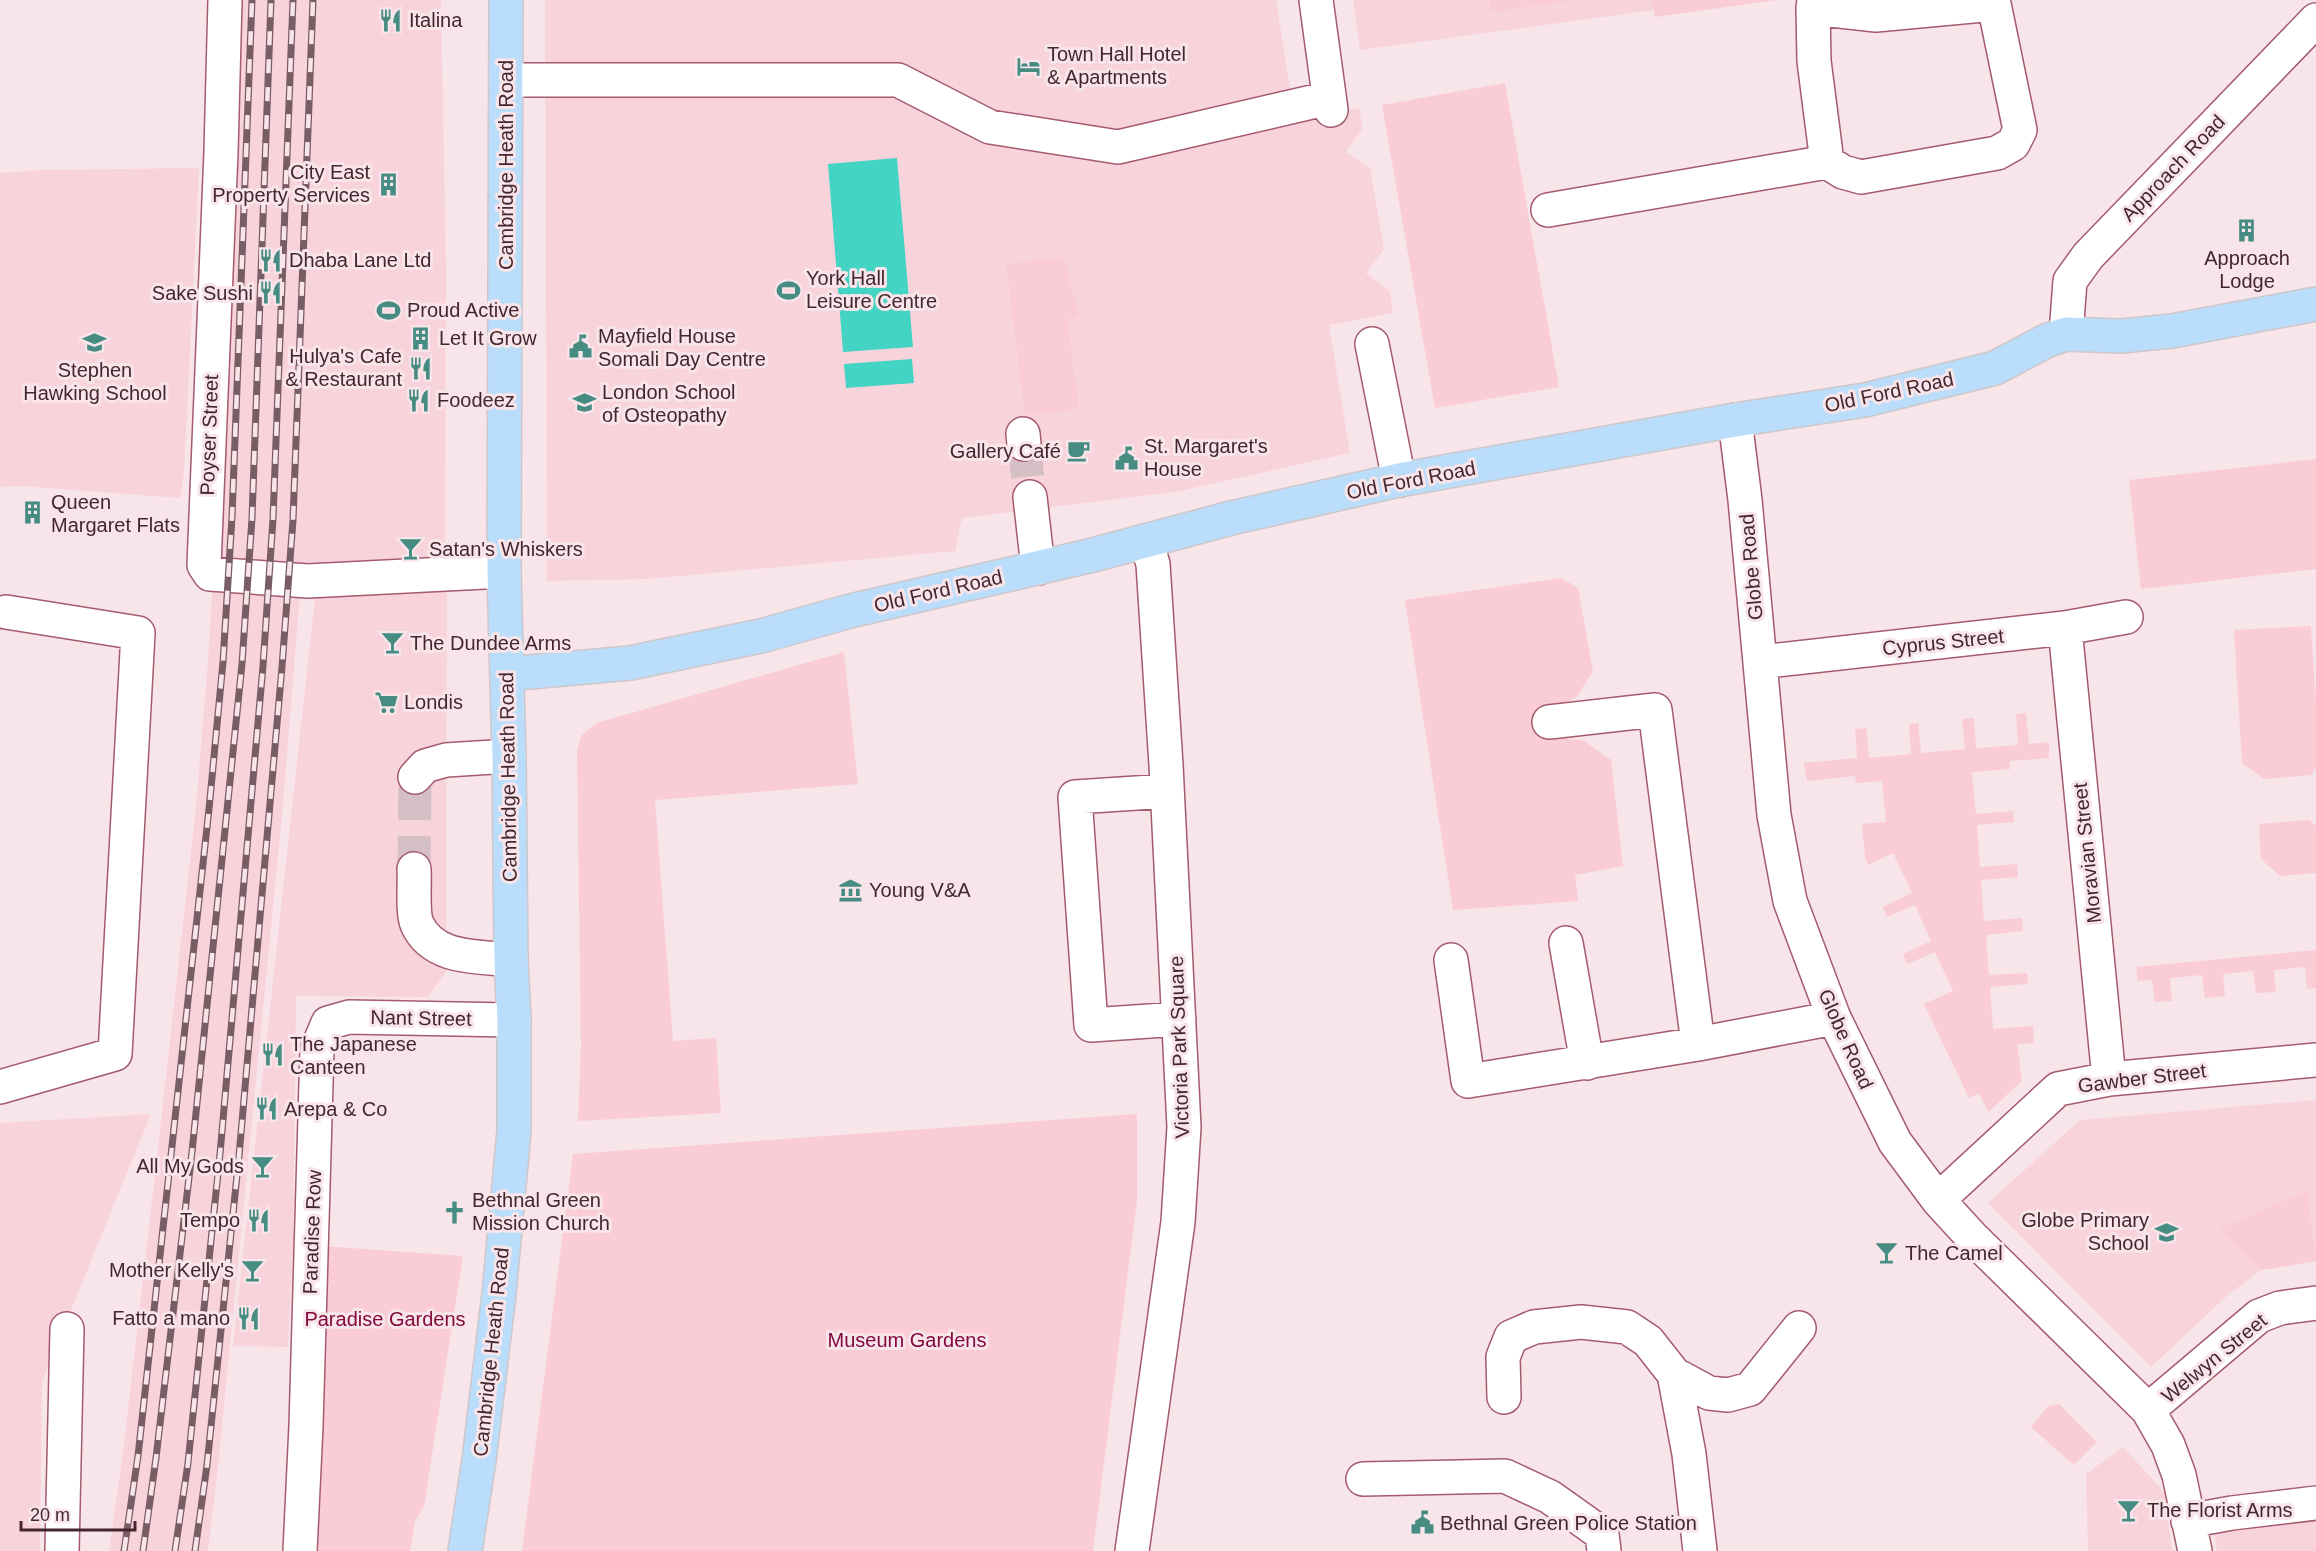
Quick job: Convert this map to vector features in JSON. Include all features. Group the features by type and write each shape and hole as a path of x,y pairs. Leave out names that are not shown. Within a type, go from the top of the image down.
{"main road":[{"name":"Cambridge Heath Road","path":"465,1551 481,1450 499,1294 513,1140 514,1020 511,960 510,756 504,571 506,0"},
{"name":"Old Ford Road","path":"507,674 586,668 638,661 761,636 850,611 1038,568 1243,516 1399,480 1735,420 1865,400 1995,368 2046,341 2066,334 2121,336 2172,331 2316,304"}],"street":[{"name":"Poyser Street","path":"225,0 204,565 210,574 308,581 504,571"},
{"path":"506,81 898,80 990,127 1118,147 1330,104 1316,0"},
{"path":"1548,210 1827,162 1843,172 1861,177 1997,153 2013,144 2020,130 1994,4 1876,15 1813,4 1814,61 1827,162"},
{"name":"Approach Road","path":"2066,334 2070,281 2088,256 2316,20"},
{"path":"1372,344 1399,480"},
{"name":"Globe Road","path":"1735,420 1745,500 1774,814 1790,901 1834,1018 1895,1142 1938,1200 1971,1236 2148,1410 2168,1444 2180,1475 2192,1536"},
{"path":"1030,497 1038,568"},
{"name":"Victoria Park Square","path":"1132,1551 1179,1212 1184,1127 1153,564 1146,541"},
{"path":"0,1087 115,1054 138,633 6,612"},
{"name":"Cyprus Street","path":"1760,662 2065,628 2126,617"},
{"name":"Moravian Street","path":"2065,628 2109,1079"},
{"path":"1549,722 1655,710 1698,1044"},
{"path":"415,777 425,766 446,760 510,756"},
{"path":"1167,791 1075,797 1091,1025 1179,1019"},
{"path":"414,869 416,923 430,943 447,952 511,960"},
{"path":"1566,943 1587,1063"},
{"path":"1451,960 1468,1081 1698,1044 1834,1018"},
{"name":"Nant Street","path":"328,1023 350,1017 514,1020"},
{"name":"Paradise Row","path":"300,1551 317,1049 328,1023"},
{"name":"Gawber Street","path":"1938,1200 2058,1089 2109,1079 2316,1060"},
{"name":"Welwyn Street","path":"2148,1410 2259,1316 2280,1308 2316,1303"},
{"path":"1504,1397 1503,1357 1511,1337 1534,1327 1581,1322 1627,1327 1648,1341 1674,1374 1709,1393 1728,1395 1750,1389 1799,1328"},
{"path":"62,1551 67,1329"},
{"path":"1674,1374 1689,1454 1700,1551"},
{"path":"1364,1479 1505,1476 1550,1497 1602,1534 1604,1551"},
{"path":"2192,1536 2232,1513 2316,1503"}],"shaded area":[{"path":"237,0 441,0 446,269 445,566 302,569 282,816 208,1551 109,1551 123,1453 196,807 217,516"},
{"path":"545,0 1276,0 1295,121 1359,108 1363,128 1346,152 1370,168 1384,249 1366,273 1390,291 1393,313 1329,325 1350,453 1175,492 962,518 955,551 647,579 547,581"},
{"path":"1353,0 1652,0 1654,10 1360,50"},
{"path":"897,158 913,347 843,352 828,164"},
{"name":"Stephen Hawking School","path":"199,168 184,473 180,498 21,486 0,487 0,173 40,170"},
{"path":"912,359 914,383 846,388 844,364"},
{"path":"447,588 446,972 428,997 296,996 293,1251 288,1347 233,1346 316,589"},
{"name":"Globe Primary School","path":"2316,1100 2316,1261 2261,1270 2229,1294 2151,1367 1988,1203 2080,1120"},
{"path":"151,1114 42,1381 40,1551 0,1551 0,1123"},
{"path":"2123,1447 2165,1493 2172,1551 2088,1551 2086,1474"},
{"path":"2316,1514 2316,1551 2217,1551 2214,1533 2221,1529"}],"green space":[{"path":"1489,0 1574,0 1491,12"},
{"path":"1652,0 1777,0 1655,17"},
{"path":"1505,83 1559,387 1435,408 1382,105"},
{"path":"1064,257 1079,317 1067,319 1079,409 1025,415 1006,264"},
{"path":"2316,459 2316,569 2141,589 2129,480"},
{"path":"1561,578 1578,588 1593,671 1576,698 1534,716 1535,733 1584,741 1611,760 1623,866 1575,875 1578,901 1453,910 1405,600"},
{"path":"2311,626 2316,704 2316,768 2311,775 2264,779 2242,763 2234,630"},
{"path":"844,652 858,784 655,800 673,1041 716,1038 721,1113 578,1121 581,1046 577,752 581,736 597,723"},
{"path":"2026,713 2029,744 2049,742 2049,758 2010,761 2010,769 1972,772 1976,814 2013,811 2014,822 1977,825 1980,867 2017,864 2018,877 1981,880 1984,921 2022,918 2023,931 1986,935 1989,975 2027,973 2028,984 1990,987 1993,1029 2033,1026 2034,1043 2017,1044 2022,1081 1988,1112 1979,1093 1969,1098 1924,1004 1953,991 1935,952 1907,964 1903,954 1931,941 1915,905 1887,917 1883,907 1912,893 1893,853 1868,865 1865,857 1862,824 1886,822 1882,781 1856,783 1855,776 1807,781 1804,763 1857,758 1855,729 1866,728 1869,758 1911,754 1909,724 1918,723 1921,753 1965,749 1962,719 1974,718 1976,748 2018,745 2016,714"},
{"path":"2309,820 2316,826 2316,873 2280,876 2261,859 2259,824"},
{"path":"2316,950 2316,988 2307,989 2305,967 2274,970 2276,992 2256,993 2253,971 2223,974 2225,996 2205,998 2202,975 2170,978 2172,1001 2155,1002 2152,980 2138,981 2136,967"},
{"name":"Museum Gardens","path":"1137,1114 1137,1200 1093,1551 522,1551 573,1154"},
{"path":"2307,1191 2316,1261 2261,1270 2219,1229"},
{"name":"Paradise Gardens","path":"321,1246 463,1256 424,1506 415,1521 410,1551 311,1551"},
{"path":"2059,1404 2097,1442 2074,1465 2031,1427 2048,1406"}],"tunnel":[{"path":"1024,444 1030,497"},
{"path":"414,869 415,777"}],"railway":[{"path":"124,1551 138,1456 223,662 232,517 252,0"},
{"path":"143,1551 192,1152 242,664 252,518 271,0"},
{"path":"175,1551 188,1463 220,1154 263,666 273,519 293,0"},
{"path":"195,1551 207,1465 239,1156 282,667 293,520 313,0"}],"place":[{"name":"Italina","path":"391,20"},
{"name":"Town Hall Hotel & Apartments","path":"1029,66"},
{"name":"City East Property Services","path":"388,184"},
{"name":"Approach Lodge","path":"2247,230"},
{"name":"Dhaba Lane Ltd","path":"271,260"},
{"name":"York Hall Leisure Centre","path":"788,290"},
{"name":"Sake Sushi","path":"271,293"},
{"name":"Proud Active","path":"389,310"},
{"name":"Let It Grow","path":"421,338"},
{"name":"Stephen Hawking School","path":"95,342"},
{"name":"Mayfield House Somali Day Centre","path":"580,347"},
{"name":"Hulya's Cafe & Restaurant","path":"420,368"},
{"name":"Foodeez","path":"419,400"},
{"name":"London School of Osteopathy","path":"584,403"},
{"name":"Gallery Café","path":"1079,451"},
{"name":"St. Margaret's House","path":"1126,458"},
{"name":"Queen Margaret Flats","path":"33,513"},
{"name":"Satan's Whiskers","path":"411,549"},
{"name":"The Dundee Arms","path":"392,643"},
{"name":"Londis","path":"386,702"},
{"name":"Young V&A","path":"851,890"},
{"name":"The Japanese Canteen","path":"272,1055"},
{"name":"Arepa & Co","path":"266,1109"},
{"name":"All My Gods","path":"262,1166"},
{"name":"Bethnal Green Mission Church","path":"454,1212"},
{"name":"Tempo","path":"258,1220"},
{"name":"Globe Primary School","path":"2167,1232"},
{"name":"The Camel","path":"1887,1253"},
{"name":"Mother Kelly's","path":"252,1270"},
{"name":"Fatto a mano","path":"248,1318"},
{"name":"The Florist Arms","path":"2129,1510"},
{"name":"Bethnal Green Police Station","path":"1422,1523"}]}
